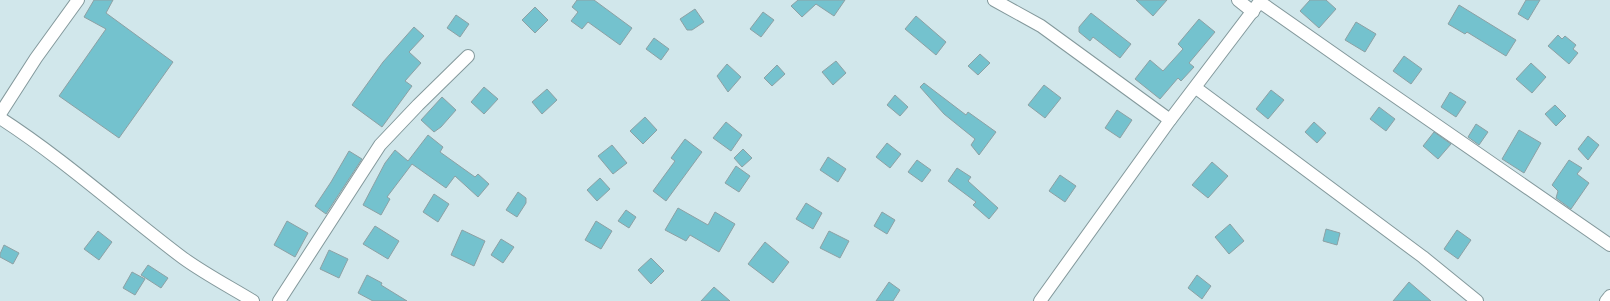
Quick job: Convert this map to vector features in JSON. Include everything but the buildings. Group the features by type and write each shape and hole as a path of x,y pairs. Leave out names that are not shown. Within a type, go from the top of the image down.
{"street":[{"path":"0,114 36,58 78,0"},
{"path":"994,0 1041,26 1170,120"},
{"path":"1238,0 1258,4 1610,245"},
{"path":"1040,301 1170,120 1196,88 1258,4"},
{"path":"279,301 380,145 468,56"},
{"path":"1196,88 1423,257 1477,301"},
{"path":"0,118 32,139 73,170 185,259 253,301"},
{"path":"1606,301 1610,296"}]}
